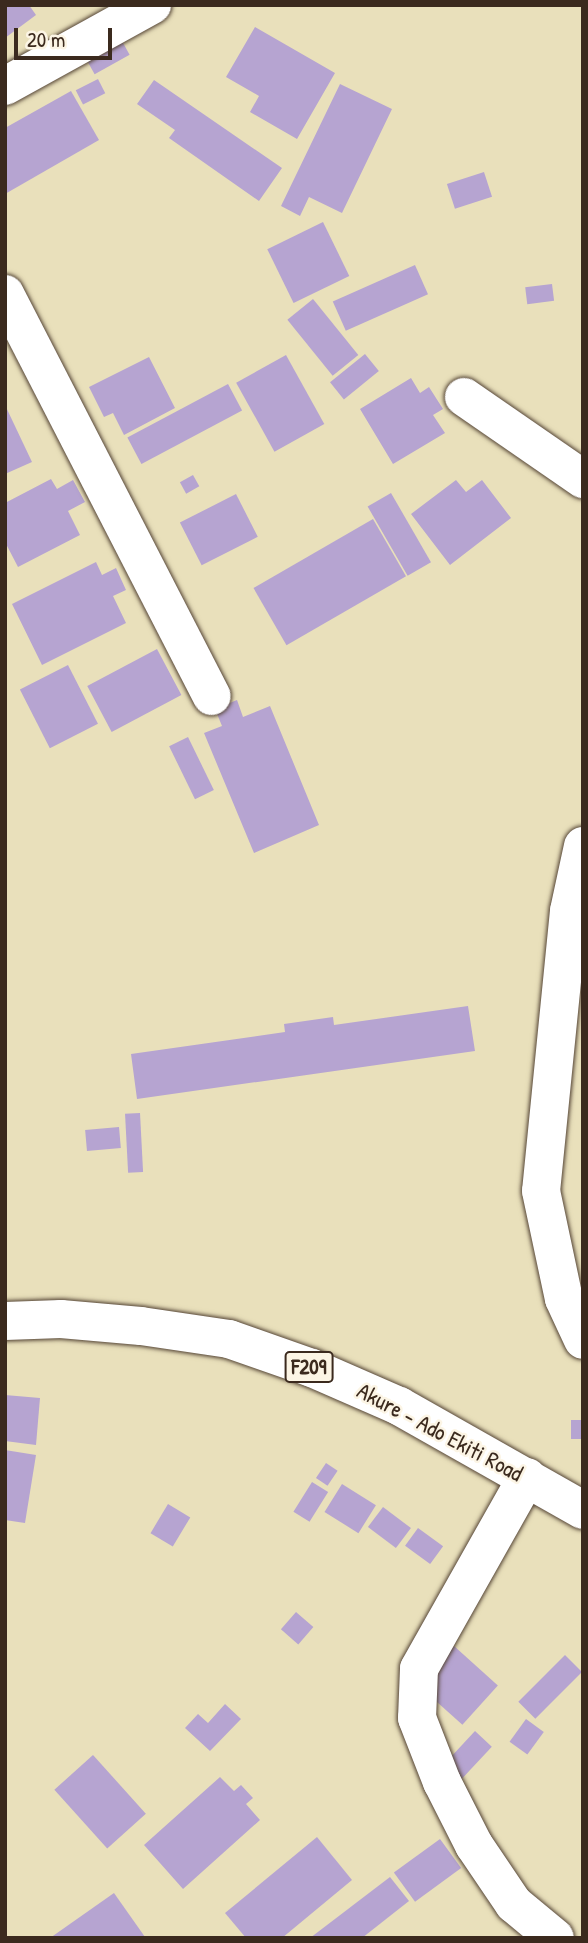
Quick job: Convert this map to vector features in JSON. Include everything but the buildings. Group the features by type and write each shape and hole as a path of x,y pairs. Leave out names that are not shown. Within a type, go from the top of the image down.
{"street":[{"path":"5,86 152,5"},
{"path":"5,294 212,695"},
{"path":"464,397 583,479"},
{"path":"583,846 567,924 541,1191 564,1299 583,1340"},
{"name":"Akure - Ado Ekiti Road","path":"5,1321 61,1320 141,1326 229,1339 312,1368 399,1406 583,1510"},
{"path":"527,1477 419,1669 417,1718 442,1783 474,1845 514,1904 555,1938"}]}
